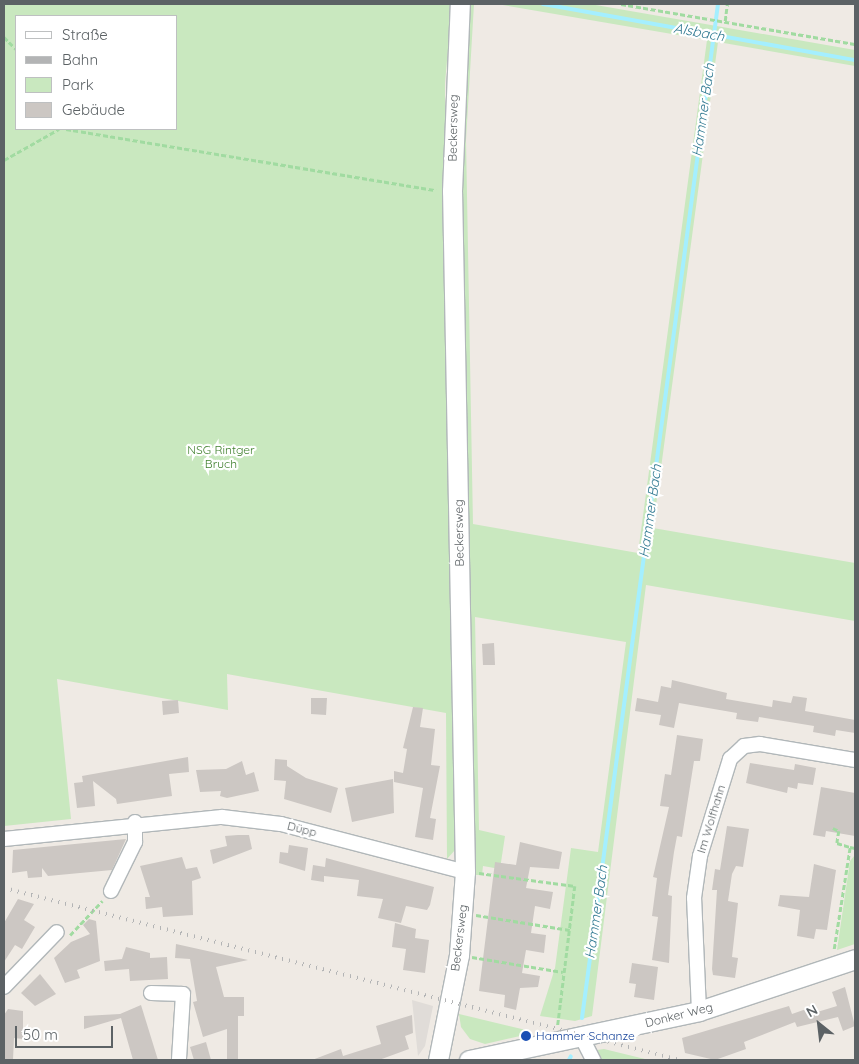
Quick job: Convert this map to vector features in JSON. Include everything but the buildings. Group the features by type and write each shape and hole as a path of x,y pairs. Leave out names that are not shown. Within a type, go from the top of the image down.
{"street":[{"name":"Beckersweg","path":"438,1060 459,955 465,872 452,192 460,4"},
{"name":"Im Wolfhahn","path":"699,1011 694,898 700,856 730,759 744,746 760,744 855,760"},
{"name":"Düpp","path":"4,839 135,822 222,817 281,824 465,872"},
{"path":"111,891 135,842 135,822"},
{"path":"4,987 56,932"},
{"name":"Donker Weg","path":"469,1060 699,1011 855,959"},
{"path":"151,993 183,994 179,1060"},
{"path":"581,1036 593,1060"}],"path":[{"path":"621,4 855,44"},
{"path":"724,21 727,4"},
{"path":"4,37 15,48"},
{"path":"4,160 56,130"},
{"path":"72,130 452,192"},
{"path":"833,828 839,831 837,843 855,848"},
{"path":"832,967 850,847"},
{"path":"465,872 575,886 557,1042"},
{"path":"56,932 71,935 111,891"},
{"path":"462,913 570,930"},
{"path":"459,955 564,972"}],"shaded area":[{"path":"412,1000 433,1006 425,1046 418,1056"}],"green space":[{"name":"NSG Rintger Bruch","path":"4,4 452,4 445,83 445,201 455,850 447,859 446,713 227,674 228,710 57,679 71,819 4,826"},
{"path":"468,4 474,4 466,140 473,524 638,553 707,40 497,4 590,4 855,50 855,66 718,42 653,528 855,563 855,621 646,585 592,1016 575,1021 540,1016 555,968 571,848 598,852 626,642 475,617 479,830 505,836 500,869 483,866 482,875 472,875 460,221"},
{"path":"855,855 855,944 837,950 850,861"},
{"path":"459,1014 526,1030 529,1034 485,1044 470,1039 461,1027"},
{"path":"604,1049 649,1060 599,1060 597,1050"}],"waterway":[{"name":"Alsbach","path":"543,4 855,60"},
{"name":"Hammer Bach","path":"582,1018 718,4"},
{"name":"Hammer Bach","path":"569,1060 571,1056"}],"railway":[{"path":"4,888 680,1060"}],"place":[{"name":"Hammer Schanze","path":"526,1036"}]}
